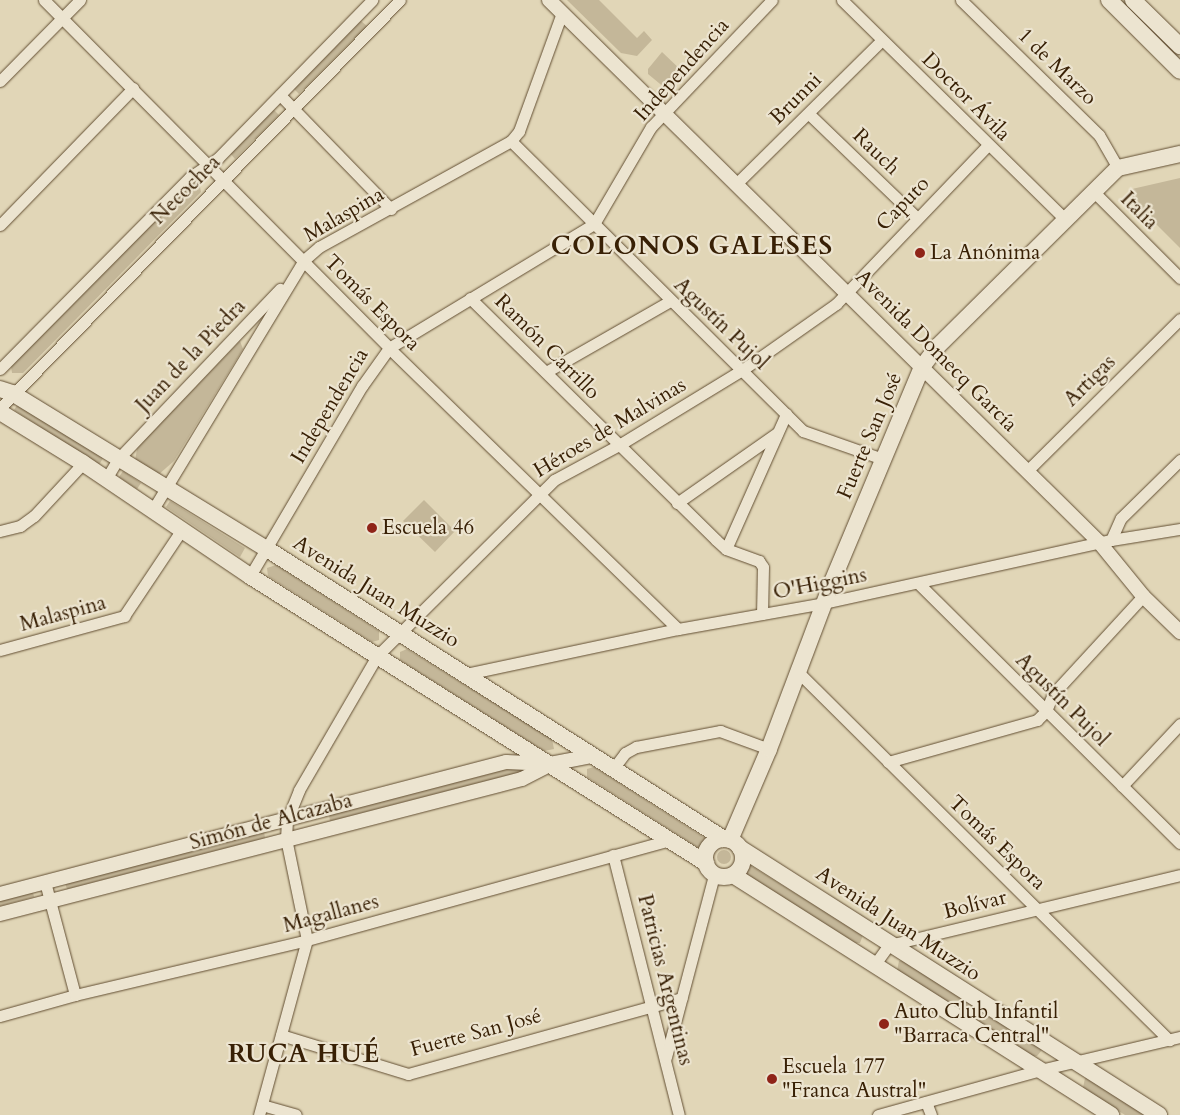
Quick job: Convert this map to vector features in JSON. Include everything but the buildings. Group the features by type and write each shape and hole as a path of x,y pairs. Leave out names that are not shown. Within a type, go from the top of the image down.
{"main road":[{"path":"1108,0 1180,71"},
{"path":"1133,0 1180,46"},
{"name":"Fuerte San José","path":"732,842 824,603 922,367 938,346 1064,218 1118,168 1180,154"},
{"name":"Avenida Juan Muzzio","path":"6,391 400,632 592,756 732,842 889,945 1160,1115"},
{"path":"0,410 83,463 250,576 670,840 710,869 733,876 1112,1115"},
{"path":"710,869 708,848 732,842 743,860 733,876"}],"street":[{"name":"Tomás Espora","path":"44,0 304,260 389,348 678,629"},
{"path":"0,81 80,0"},
{"path":"372,0 386,15"},
{"name":"Necochea","path":"0,369 183,184 208,164 280,95 372,0"},
{"name":"Necochea","path":"0,410 6,391 293,109 400,0"},
{"name":"Avenida Domecq García","path":"549,0 847,291 1027,471 1105,541 1143,596 1180,632"},
{"name":"Independencia","path":"250,576 362,386 389,348 594,224 651,128 772,0"},
{"name":"Doctor Ávila","path":"842,0 1064,218"},
{"name":"1 de Marzo","path":"960,0 1099,135 1118,168"},
{"path":"511,141 519,131 562,13"},
{"name":"Brunni","path":"736,184 810,114 882,40"},
{"path":"0,225 133,88"},
{"path":"280,95 391,208"},
{"name":"Rauch","path":"810,114 916,217"},
{"name":"Malaspina","path":"152,511 304,260 319,246 511,141"},
{"name":"Agustín Pujol","path":"511,141 802,431 883,459"},
{"name":"Caputo","path":"847,291 916,217 988,145"},
{"name":"Italia","path":"1093,191 1180,278"},
{"name":"Juan de la Piedra","path":"106,479 118,459 269,302 304,260"},
{"name":"Héroes de Malvinas","path":"260,1110 307,940 286,839 287,820 299,790 377,656 538,493 554,480 619,445 742,370 836,304 847,291"},
{"name":"Ramón Carrillo","path":"470,298 726,549 760,561 763,568 762,614"},
{"path":"546,372 670,301"},
{"name":"Artigas","path":"1027,471 1180,319"},
{"path":"726,549 786,414"},
{"path":"677,503 778,432"},
{"path":"1105,541 1121,518 1180,460"},
{"path":"0,531 20,526 34,516 83,463"},
{"name":"O'Higgins","path":"466,674 678,629 824,603 1105,541 1180,528"},
{"name":"Malaspina","path":"0,650 114,621 124,616 181,531"},
{"name":"Agustín Pujol","path":"918,583 1180,843"},
{"path":"888,762 1008,730 1037,720 1046,710 1053,694 1143,596"},
{"name":"Tomás Espora","path":"798,672 1038,909 1174,1039"},
{"path":"1122,786 1180,724"},
{"path":"613,769 625,753 636,747 720,731 769,749"},
{"name":"Simón de Alcazaba","path":"0,894 506,762 550,764 592,756"},
{"name":"Simón de Alcazaba","path":"0,914 522,779 550,764"},
{"name":"Magallanes","path":"0,1016 75,995 307,940 670,840"},
{"name":"Patricias Argentinas","path":"613,855 679,1115"},
{"path":"666,1059 682,998 710,869"},
{"name":"Bolívar","path":"889,945 1180,874"},
{"path":"45,882 75,995"},
{"path":"875,964 889,945"},
{"name":"Fuerte San José","path":"281,1035 408,1074 682,998"},
{"path":"878,1115 1040,1070 1174,1039"},
{"path":"926,1102 931,1115"},
{"path":"260,1110 296,1115"}],"shaded area":[{"path":"567,0 599,0 637,38 644,31 652,40 637,56 621,53"},
{"path":"1118,0 1123,0 1180,57 1180,62"},
{"path":"361,21 367,26 299,94 294,89"},
{"path":"662,52 683,72 665,88 648,74 648,69"},
{"path":"274,110 279,115 235,159 230,153"},
{"path":"1180,178 1180,248 1129,197 1132,189"},
{"path":"199,182 201,192 23,373 12,373 11,366 192,183"},
{"path":"240,341 243,349 174,461 158,475 135,461 137,449 146,438"},
{"path":"18,404 103,458 99,465 14,410"},
{"path":"123,471 141,483 137,489 119,477"},
{"path":"424,500 455,531 435,552 403,521"},
{"path":"170,501 245,548 240,557 166,507"},
{"path":"276,565 379,631 379,640 372,642 268,576 267,568"},
{"path":"407,649 552,739 554,749 544,751 400,660 400,652"},
{"path":"520,766 521,772 330,821 329,815"},
{"path":"594,767 708,840 702,850 587,777 587,769"},
{"path":"264,832 265,838 67,889 65,883"},
{"path":"724,850 729,852 731,857 729,862 724,864 719,862 717,857 719,852"},
{"path":"748,864 863,935 860,943 854,943 742,875"},
{"path":"33,892 34,897 0,906 0,900"},
{"path":"904,960 1040,1046 1042,1050 1037,1056 1031,1056 897,971 899,961"},
{"path":"1090,1077 1149,1115 1125,1115 1083,1088 1085,1078"}],"place":[{"name":"La Anónima","path":"920,253"},
{"name":"Escuela 46","path":"372,528"},
{"name":"Auto Club Infantil \"Barraca Central\"","path":"884,1024"},
{"name":"Escuela 177 \"Franca Austral\"","path":"772,1079"}],"district":[{"name":"COLONOS GALESES","path":"692,246"},
{"name":"RUCA HUÉ","path":"304,1054"}]}
